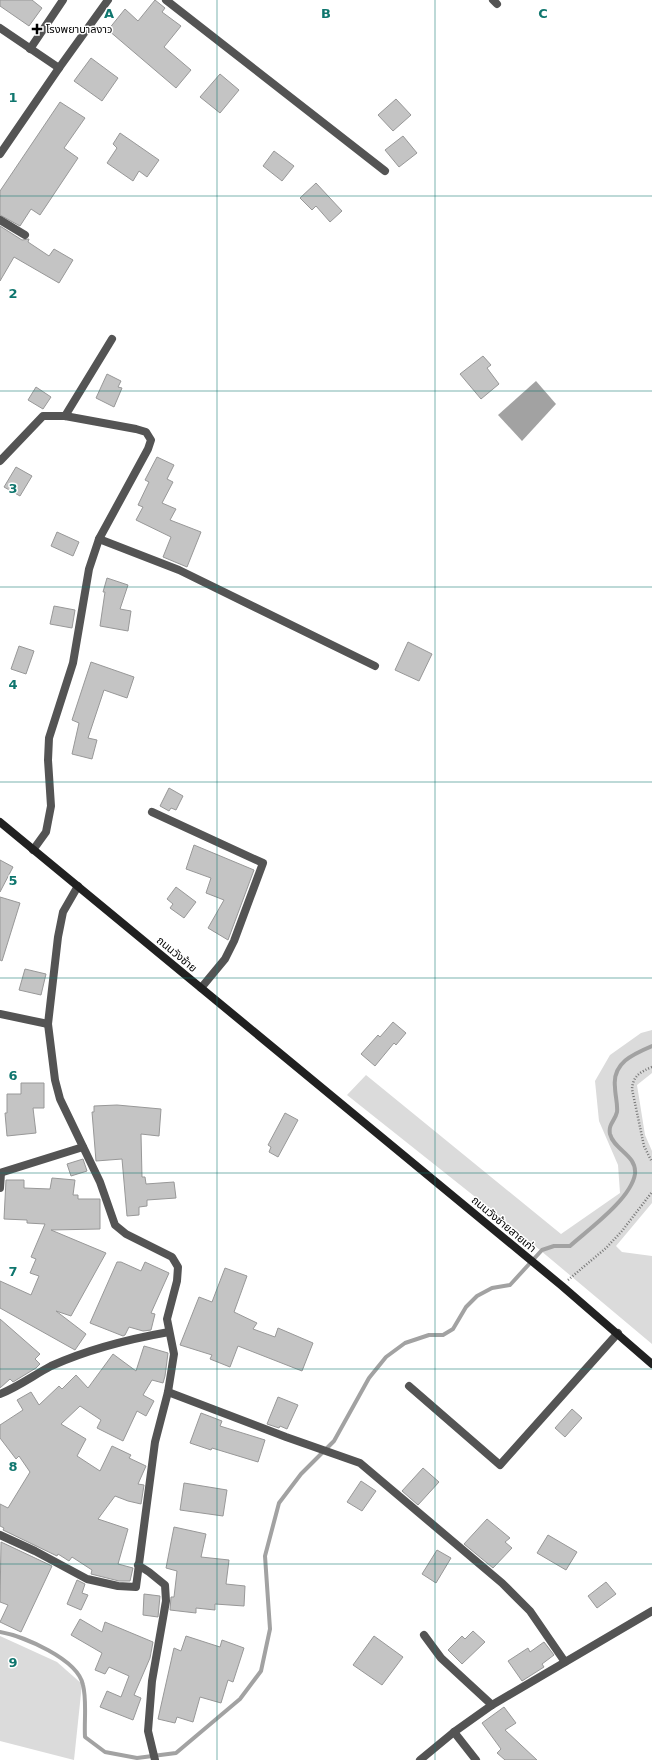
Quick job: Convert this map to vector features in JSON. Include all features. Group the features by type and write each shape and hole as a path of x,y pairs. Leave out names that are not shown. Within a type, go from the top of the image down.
{"main road":[{"name":"ถนนวังซ้าย","path":"0,822 340,1102"},
{"name":"ถนนวังซ้ายสายเก่า","path":"340,1102 618,1333 652,1364"}],"street":[{"path":"30,49 63,0"},
{"path":"0,154 108,0"},
{"path":"166,0 385,171"},
{"path":"0,28 59,68"},
{"path":"0,220 25,235"},
{"path":"65,416 112,339"},
{"path":"0,461 44,416 65,416 136,429 146,432 151,440 148,449 99,539 89,569 74,664 49,738 48,760 51,806 46,832 33,850"},
{"path":"99,539 179,570 375,666"},
{"path":"152,812 263,863 234,941 225,958 201,988"},
{"path":"0,1535 35,1551 87,1579 118,1586 136,1587 155,1442 168,1392 174,1354 167,1319 177,1281 178,1267 172,1257 126,1234 115,1225 100,1182 60,1099 55,1080 48,1024 58,937 63,912 78,886"},
{"path":"0,1014 48,1024"},
{"path":"0,1188 1,1173 84,1147"},
{"path":"0,1394 12,1390 51,1366 91,1351 131,1339 170,1332"},
{"path":"409,1386 500,1465 618,1333"},
{"path":"168,1392 360,1463 502,1584 530,1611 565,1662"},
{"path":"138,1565 165,1585 166,1601 152,1681 148,1731 155,1760"},
{"path":"420,1760 454,1732 492,1705 652,1611"},
{"path":"424,1635 441,1658 492,1705"},
{"path":"454,1732 476,1760"}],"path":[{"path":"652,1067 638,1074 633,1082 632,1089 644,1146 652,1162"},
{"path":"562,1286 606,1248 622,1231 652,1192"}],"shaded area":[{"path":"536,381 556,404 522,441 498,415"},
{"path":"652,1030 652,1073 637,1085 645,1135 652,1151 652,1203 616,1246 622,1252 652,1256 652,1344 503,1219 347,1095 366,1075 561,1234 620,1193 618,1165 599,1121 595,1081 610,1055 641,1033"},
{"path":"0,1636 57,1662 82,1684 74,1760 0,1741"}],"building":[{"path":"0,0 32,0 42,8 29,26 0,6"},
{"path":"155,0 165,8 162,12 181,26 164,47 191,70 176,88 108,30 125,9 138,21"},
{"path":"91,58 118,78 102,101 74,81"},
{"path":"220,74 239,90 220,113 200,97"},
{"path":"396,99 411,115 393,131 378,115"},
{"path":"60,102 85,118 64,148 78,158 40,215 31,209 20,226 0,215 0,191"},
{"path":"120,133 159,160 147,177 139,171 133,181 107,163 117,148 113,144"},
{"path":"403,136 417,153 399,167 385,150"},
{"path":"274,151 294,166 282,181 263,166"},
{"path":"316,183 342,211 330,222 316,206 312,210 300,198"},
{"path":"0,226 22,240 29,239 28,242 49,256 54,249 73,260 59,283 14,257 0,281"},
{"path":"483,356 491,365 487,368 499,384 481,399 460,374"},
{"path":"107,374 121,381 118,387 122,388 114,407 96,398"},
{"path":"36,387 51,397 43,409 28,400"},
{"path":"157,457 174,465 167,479 173,482 162,503 176,509 170,520 201,532 187,567 163,557 171,537 136,520 143,507 138,505 149,482 145,480"},
{"path":"16,467 32,476 20,496 4,487"},
{"path":"57,532 79,542 73,556 51,546"},
{"path":"107,578 128,585 120,609 131,611 128,631 100,626 105,592 103,592"},
{"path":"54,606 75,610 72,628 50,624"},
{"path":"408,642 432,654 419,681 395,670"},
{"path":"19,646 34,651 26,674 11,669"},
{"path":"91,662 134,677 127,698 104,690 88,738 97,740 92,759 72,754 79,723 72,720"},
{"path":"169,788 183,796 176,810 171,808 169,811 160,806"},
{"path":"194,845 254,870 228,940 208,928 224,900 206,893 211,878 186,869"},
{"path":"0,860 13,867 0,892"},
{"path":"176,887 196,902 184,918 170,908 173,904 167,899"},
{"path":"0,897 20,903 2,961 0,960"},
{"path":"25,969 46,974 41,995 19,990"},
{"path":"393,1022 406,1033 396,1045 394,1043 375,1066 361,1054 378,1035 380,1037"},
{"path":"21,1083 44,1083 44,1108 33,1108 36,1133 7,1136 5,1113 7,1113 7,1094 21,1094"},
{"path":"117,1105 161,1109 159,1136 141,1134 142,1177 145,1177 146,1184 174,1182 176,1198 147,1200 147,1206 139,1207 139,1215 127,1216 122,1159 96,1161 92,1112 94,1112 94,1106"},
{"path":"285,1113 298,1120 278,1157 269,1152 271,1147 268,1145"},
{"path":"83,1159 87,1171 71,1176 67,1164"},
{"path":"52,1178 75,1180 73,1195 78,1195 78,1199 100,1199 100,1229 51,1230 106,1253 71,1316 56,1311 86,1334 75,1350 0,1308 0,1281 31,1295 39,1276 30,1273 36,1259 31,1257 45,1224 27,1223 27,1220 4,1219 6,1180 24,1180 24,1188 50,1189"},
{"path":"117,1262 121,1262 141,1271 145,1262 169,1273 151,1313 155,1314 151,1330 143,1331 129,1327 123,1336 90,1323"},
{"path":"225,1268 247,1276 234,1312 257,1323 253,1329 275,1337 278,1328 313,1343 302,1371 238,1346 230,1367 210,1359 212,1355 180,1345 199,1297 212,1302"},
{"path":"0,1319 40,1354 35,1359 40,1364 13,1382 10,1379 0,1388"},
{"path":"144,1346 168,1353 165,1376 163,1383 152,1380 143,1395 154,1401 146,1416 137,1411 123,1441 97,1428 101,1420 80,1406 61,1424 86,1439 77,1456 100,1471 112,1446 131,1455 129,1458 146,1466 138,1484 144,1485 141,1504 115,1496 98,1519 128,1529 118,1564 133,1568 130,1581 119,1581 91,1574 92,1570 72,1557 69,1561 58,1554 57,1556 3,1530 4,1528 0,1526 0,1504 8,1508 30,1472 19,1456 16,1459 0,1438 0,1425 23,1410 17,1400 31,1392 39,1405 59,1386 62,1389 76,1375 88,1388 113,1354 136,1371"},
{"path":"278,1397 298,1405 287,1429 280,1426 279,1428 267,1424"},
{"path":"572,1409 582,1418 565,1437 555,1428"},
{"path":"201,1413 222,1421 220,1426 265,1440 258,1462 190,1443"},
{"path":"423,1468 439,1482 418,1505 402,1491"},
{"path":"361,1481 376,1491 362,1511 347,1502"},
{"path":"184,1483 227,1490 223,1516 180,1510"},
{"path":"487,1519 510,1538 505,1542 512,1548 493,1568 464,1544"},
{"path":"174,1527 206,1534 201,1557 229,1560 226,1584 245,1586 244,1606 215,1604 215,1610 196,1608 196,1613 170,1610 171,1597 174,1597 177,1571 166,1568"},
{"path":"548,1535 577,1552 566,1570 537,1553"},
{"path":"1,1542 52,1566 21,1632 0,1622 8,1605 0,1602"},
{"path":"437,1550 451,1558 436,1583 422,1574"},
{"path":"77,1580 85,1584 82,1593 88,1595 81,1610 67,1604"},
{"path":"606,1582 616,1594 597,1608 588,1596"},
{"path":"144,1594 160,1596 158,1617 143,1615"},
{"path":"80,1619 102,1632 105,1622 153,1642 150,1658 134,1695 141,1698 133,1720 100,1707 107,1691 121,1697 129,1676 109,1667 105,1674 95,1670 102,1653 71,1635"},
{"path":"473,1631 485,1642 462,1664 448,1650 462,1636 465,1639"},
{"path":"186,1636 220,1647 222,1640 244,1648 233,1682 228,1680 221,1703 200,1697 193,1722 177,1717 175,1723 158,1719 174,1648 181,1651"},
{"path":"374,1636 403,1657 382,1685 353,1665"},
{"path":"544,1642 554,1655 542,1664 544,1667 522,1681 508,1661 528,1648 530,1652"},
{"path":"504,1707 516,1723 505,1730 537,1760 505,1760 497,1753 501,1749 482,1723"}],"waterway":[{"path":"0,1632 22,1638 48,1650 71,1666 79,1675 84,1691 85,1737 105,1752 137,1758 176,1753 240,1699 261,1671 270,1629 265,1556 279,1503 301,1474 334,1441 369,1378 386,1357 405,1343 429,1335 443,1335 453,1329 466,1307 477,1296 492,1288 510,1285 542,1250 554,1246 570,1246 618,1203 632,1184 635,1174 635,1167 629,1157 612,1140 610,1134 610,1128 617,1112 615,1079 620,1066 625,1060 652,1046"}],"place":[{"name":"โรงพยาบาลงาว","path":"37,29"}]}
